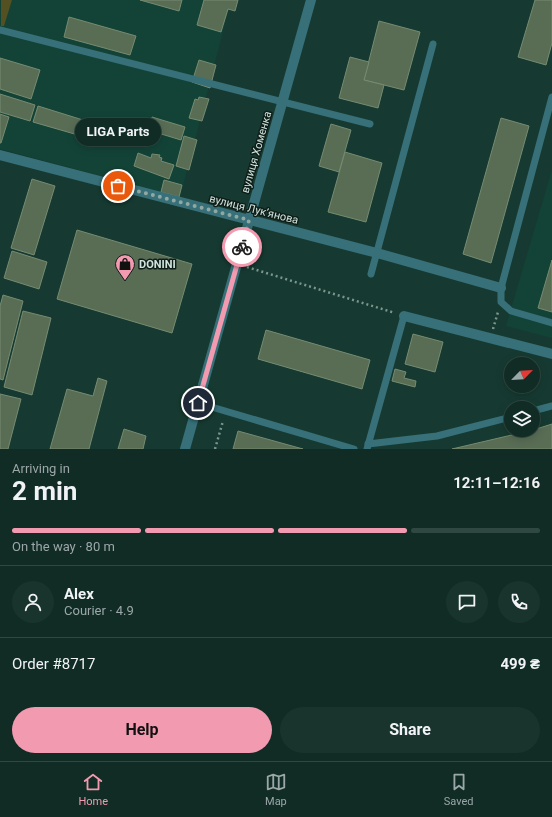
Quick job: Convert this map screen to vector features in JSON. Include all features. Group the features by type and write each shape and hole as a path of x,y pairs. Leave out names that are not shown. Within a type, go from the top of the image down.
{"street":[{"name":"вулиця Хоменка","path":"185,449 311,0"},
{"name":"вулиця Лукʼянова","path":"0,155 377,253 501,288"},
{"path":"404,316 552,354"}],"lane":[{"path":"0,30 370,124"},
{"path":"372,274 433,44"},
{"path":"552,97 501,288 501,302 511,311 552,323"},
{"path":"404,316 368,447 437,436 504,418"},
{"path":"198,403 354,449"},
{"path":"540,409 552,406"}],"path":[{"path":"237,265 404,316"},
{"path":"490,339 501,302"},
{"path":"215,449 226,411"}],"shaded area":[{"path":"0,0 231,0 180,197 0,149"},
{"path":"1,0 12,0 4,26 1,26"},
{"path":"552,170 552,338 506,326"}],"building":[{"path":"140,0 182,0 179,11"},
{"path":"204,0 238,0 235,11 228,9 221,32 197,25"},
{"path":"535,0 552,0 552,43 546,65 518,57"},
{"path":"69,17 136,36 130,55 64,37"},
{"path":"379,21 420,32 404,90 364,80"},
{"path":"350,57 369,62 364,80 384,85 378,108 339,98"},
{"path":"0,58 40,70 31,99 0,89"},
{"path":"199,60 216,65 210,88 192,82"},
{"path":"0,94 35,105 30,121 0,112"},
{"path":"199,97 209,99 202,121 189,118 195,99 198,100"},
{"path":"38,106 83,120 78,135 33,122"},
{"path":"0,114 9,117 1,143 0,143"},
{"path":"152,117 185,127 181,140 148,130"},
{"path":"501,118 529,126 491,263 463,254"},
{"path":"331,124 351,130 339,172 319,166"},
{"path":"184,136 197,140 189,170 176,166"},
{"path":"345,152 382,163 366,222 328,212"},
{"path":"138,153 151,158 152,154 160,155 159,157 162,158 161,161 174,165 169,179 134,166"},
{"path":"32,179 55,186 34,255 11,248"},
{"path":"164,180 182,185 179,197 161,192"},
{"path":"77,230 192,264 172,333 57,299"},
{"path":"12,251 47,262 39,289 4,278"},
{"path":"552,260 552,312 538,308"},
{"path":"3,295 23,301 3,380 0,379 0,306"},
{"path":"23,311 51,318 32,395 4,387"},
{"path":"266,330 370,360 362,389 258,359"},
{"path":"413,334 443,342 435,372 405,364"},
{"path":"395,369 406,372 404,378 416,381 415,387 392,381"},
{"path":"98,378 107,381 89,449 50,449 67,389 93,396"},
{"path":"0,394 21,399 8,449 0,449"},
{"path":"552,424 552,449 452,449 504,437 540,437 540,428"},
{"path":"124,429 146,436 143,449 118,449"},
{"path":"238,431 303,449 233,449"}],"way so far":[{"path":"118,186 249,220 242,247"}],"place":[{"name":"LIGA Parts","path":"118,186"},
{"name":"DONINI","path":"125,281"}],"route":[{"path":"198,403 242,247"}]}
